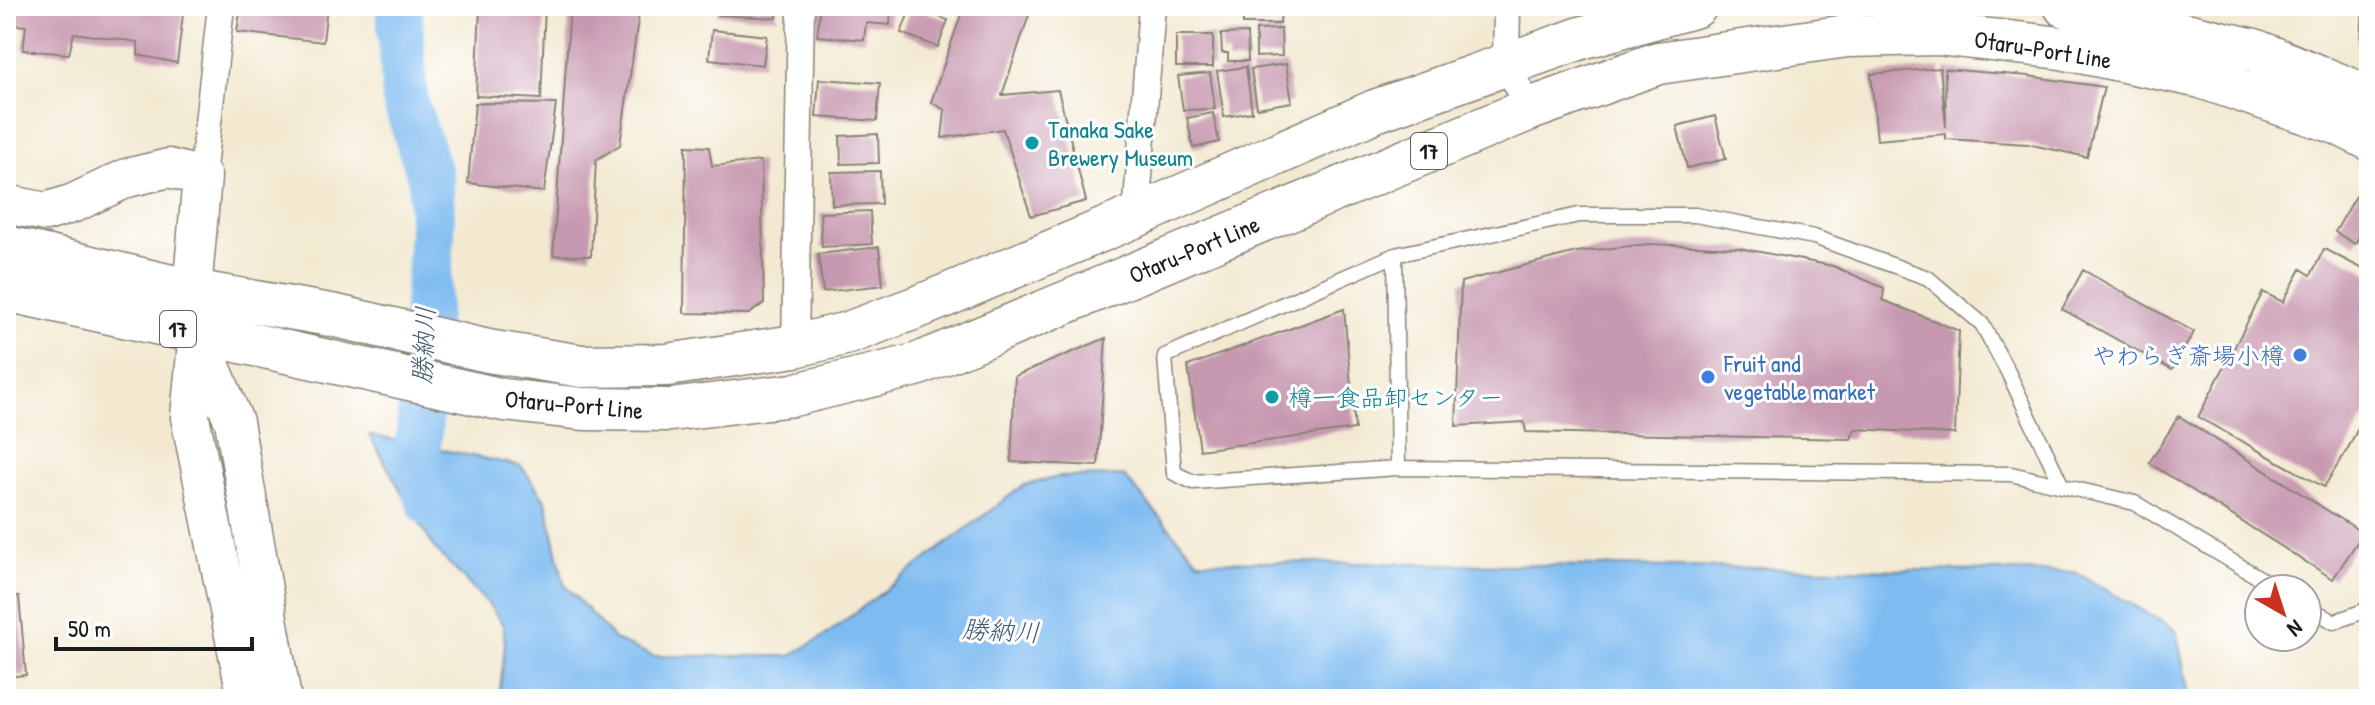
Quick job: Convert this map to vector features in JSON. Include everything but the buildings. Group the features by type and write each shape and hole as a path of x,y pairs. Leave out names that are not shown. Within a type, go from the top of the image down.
{"main road":[{"name":"Otaru-Port Line","path":"6,247 192,291 336,316 488,351 582,366 667,365 795,346 848,333 1136,216 1375,111 1581,38 1696,6"},
{"name":"Otaru-Port Line","path":"2065,6 2254,50 2369,97"},
{"name":"Otaru-Port Line","path":"6,290 504,400 583,409 670,410 793,395 916,365 1530,109 1658,63 1937,20 2201,77 2337,123 2369,139"}],"street":[{"path":"221,6 192,291 198,333 190,417 247,699"},
{"path":"795,346 801,6"},
{"path":"1136,216 1152,6"},
{"path":"1507,6 1506,64 1530,109"},
{"path":"6,204 46,212 74,203 127,178 169,168 202,177"},
{"path":"198,333 234,422 282,699"}],"lane":[{"path":"2062,486 1982,324 1928,278 1814,237 1695,215 1579,215 1395,255 1165,356 1174,473 1193,482 1398,468 2011,474 2062,486 2135,503 2251,573"},
{"path":"1395,255 1398,468"},
{"path":"2323,615 2334,622 2369,609"}],"water":[{"path":"369,435 521,466 546,501 564,584 615,640 653,656 790,656 827,634 1024,485 1059,477 1124,476 1198,561 2075,572 2176,630 2190,699 499,699 505,644 503,625 489,605 434,548"}],"waterway":[{"name":"勝納川","path":"399,6 405,100 431,179 432,232 417,465 430,503"}],"place":[{"name":"Tanaka Sake Brewery Museum","path":"1032,143"},
{"name":"やわらぎ斎場小樽","path":"2300,355"},
{"name":"Fruit and vegetable market","path":"1708,377"},
{"name":"樽一食品卸センター","path":"1272,397"}]}
